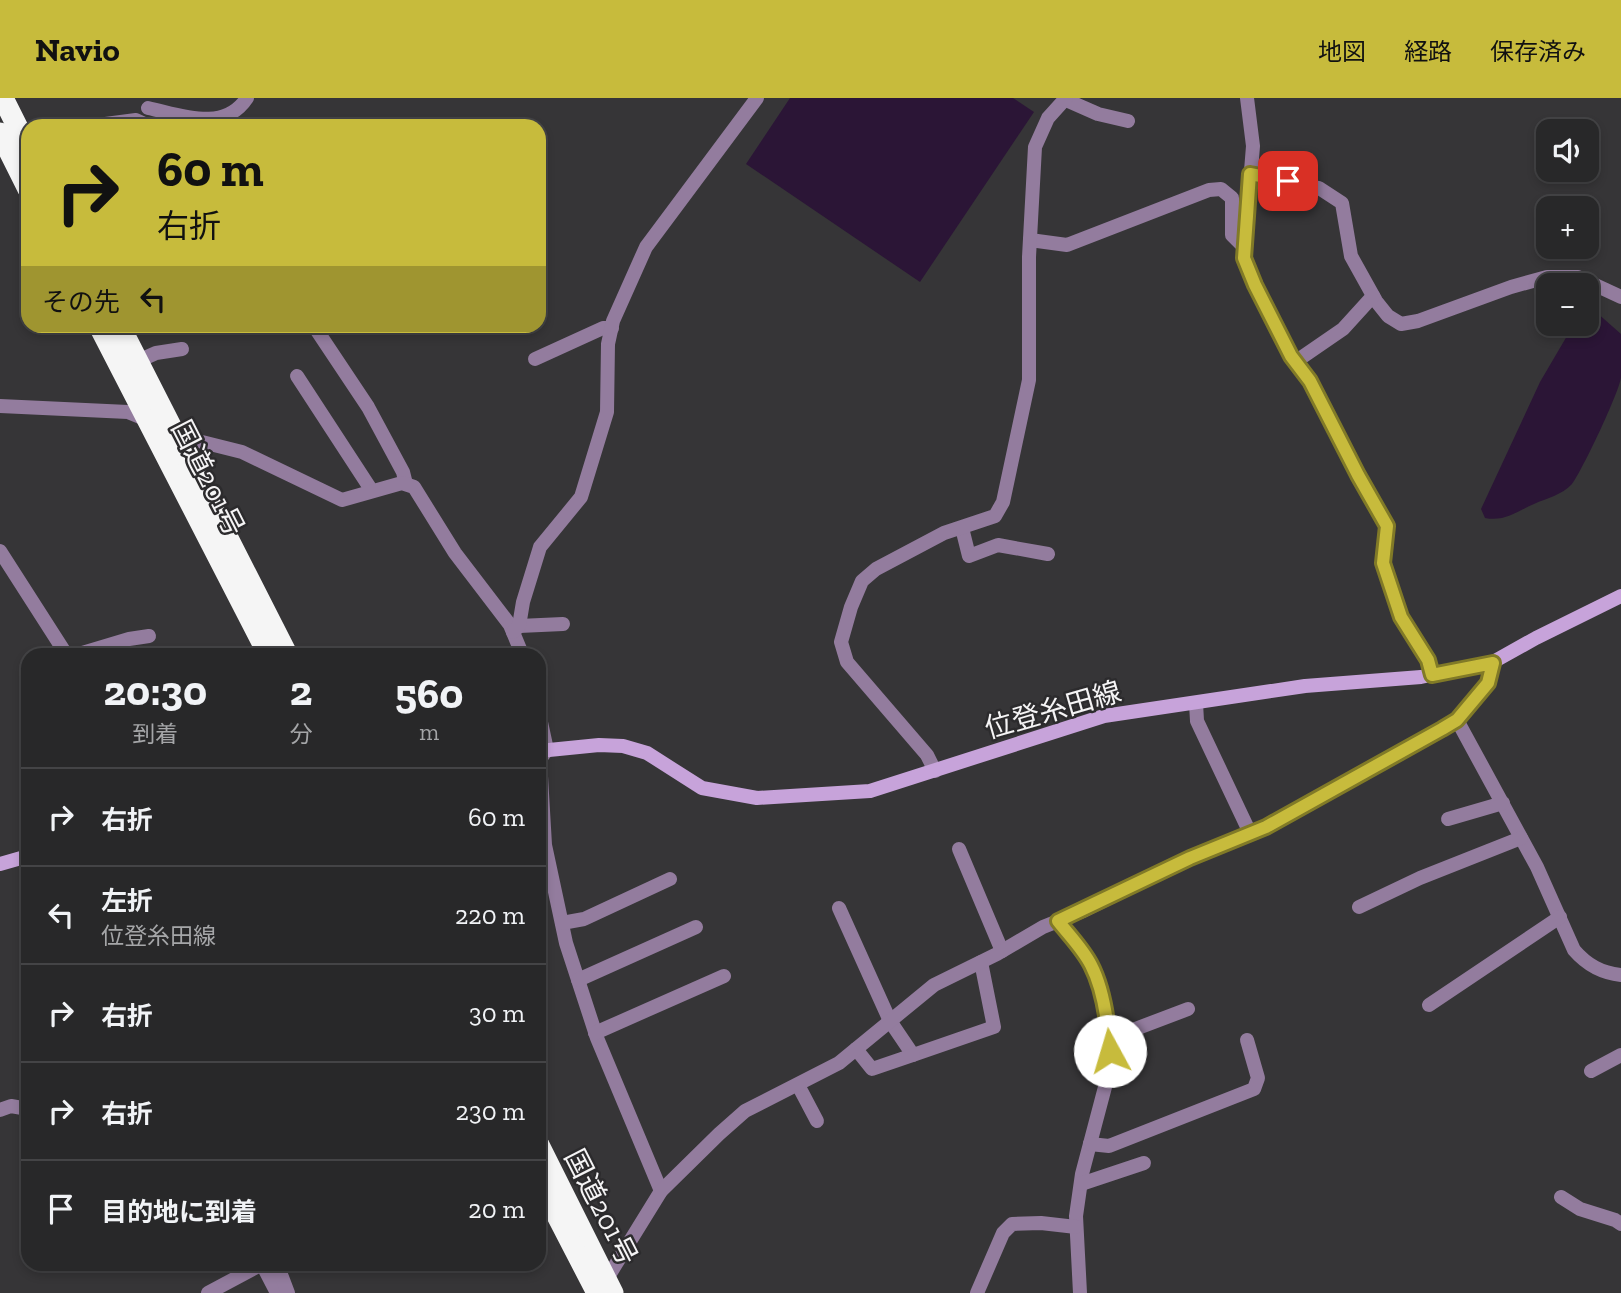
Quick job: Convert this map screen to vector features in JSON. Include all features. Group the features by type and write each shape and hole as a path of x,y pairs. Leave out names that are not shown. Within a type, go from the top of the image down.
{"highway":[{"path":"3,98 21,133"},
{"path":"0,133 21,175"},
{"name":"国道201号","path":"103,333 265,648"},
{"name":"国道201号","path":"124,333 284,648"},
{"name":"国道201号","path":"546,1161 604,1290"},
{"name":"国道201号","path":"546,1193 604,1290"}],"main road":[{"name":"位登糸田線","path":"546,750 599,745 623,746 647,754 702,788 757,799 870,791 1104,716 1306,686 1432,675 1493,663 1536,638 1621,596"},
{"path":"0,864 21,858"}],"street":[{"path":"216,119 229,114 247,98"},
{"path":"521,648 516,629 540,547 581,497 593,460 607,412 608,344 612,328 646,247 757,98"},
{"path":"1247,98 1253,146 1244,258 1295,362 1310,381 1387,526 1383,563 1401,617 1428,660 1432,675"},
{"path":"935,771 927,755 847,662 841,642 851,607 862,581 876,569 944,533 995,516 1003,502 1030,380 1030,240 1035,147 1048,118 1065,99 1098,114 1128,121"},
{"path":"148,103 204,119"},
{"path":"1250,174 1319,188 1342,203 1351,256 1373,296 1388,316 1401,324 1418,321 1511,287 1547,277 1578,277 1621,297"},
{"path":"1030,240 1067,245 1209,190 1222,188 1231,198 1232,235 1244,247"},
{"path":"1295,362 1343,329 1373,296"},
{"path":"535,359 603,328 612,328"},
{"path":"320,333 368,408 403,472 406,484"},
{"path":"138,361 156,353 182,349"},
{"path":"297,376 372,491"},
{"path":"0,406 128,412 177,437 242,452 342,500 402,483 414,487 455,553 510,625 516,629 563,624"},
{"path":"962,528 970,556 998,545 1048,554"},
{"path":"0,551 62,648"},
{"path":"99,648 149,636"},
{"path":"604,1290 661,1191 746,1111 839,1063 934,985 1043,927 1250,833 1338,789 1457,720 1488,683 1493,663"},
{"path":"1196,703 1197,721 1250,833"},
{"path":"1457,720 1521,838 1574,950 1583,960 1603,972 1621,975"},
{"path":"1448,819 1503,803"},
{"path":"1359,907 1420,878 1521,838"},
{"path":"959,849 1002,951"},
{"path":"546,850 562,923 595,1033 661,1191"},
{"path":"562,923 584,919 670,879"},
{"path":"839,908 890,1021 913,1055"},
{"path":"1429,1005 1560,917"},
{"path":"1058,921 1091,965 1100,990 1109,1039 1105,1087 1081,1184 1076,1227 1080,1293"},
{"path":"578,980 696,927"},
{"path":"856,1049 872,1069 994,1027 981,962"},
{"path":"595,1033 724,976"},
{"path":"1109,1039 1188,1009"},
{"path":"1090,1144 1109,1146 1254,1089 1258,1078 1247,1040"},
{"path":"1591,1071 1621,1055"},
{"path":"798,1086 817,1121"},
{"path":"0,1110 10,1106 21,1108"},
{"path":"1081,1184 1144,1163"},
{"path":"1561,1197 1580,1209 1621,1224"},
{"path":"977,1293 1003,1233 1012,1224 1041,1223 1076,1227"},
{"path":"208,1293 249,1271"},
{"path":"266,1271 277,1293"},
{"path":"280,1271 288,1293"}],"shaded area":[{"path":"790,98 1013,98 1034,112 920,282 746,164"},
{"path":"1599,315 1621,334 1619,385 1600,432 1572,484 1559,494 1511,515 1485,518 1481,509 1540,382 1567,336 1599,336"}],"route":[{"path":"1110,1051 1108,1025 1091,965 1058,921 1190,858 1266,827 1442,729 1457,720 1488,683 1493,663 1432,675 1428,660 1401,617 1383,563 1387,526 1310,381 1291,356 1255,285 1244,258 1250,174 1288,181"}]}
